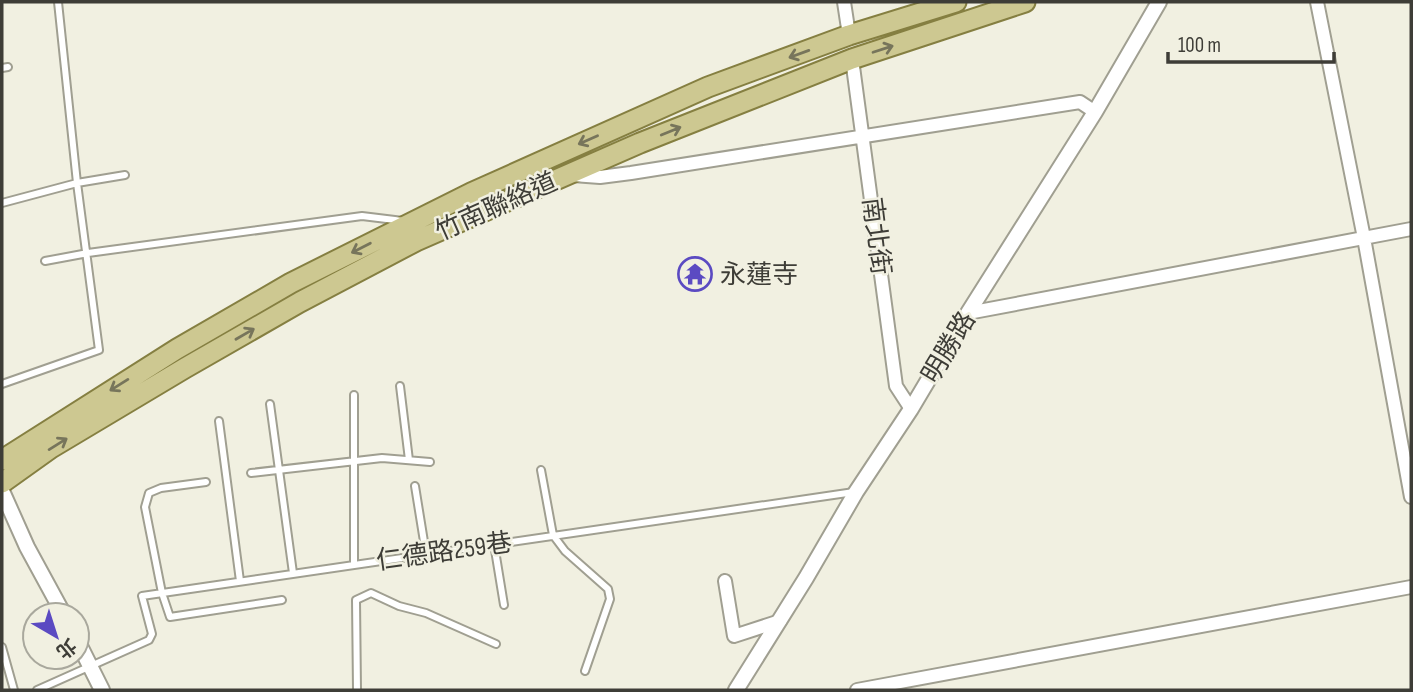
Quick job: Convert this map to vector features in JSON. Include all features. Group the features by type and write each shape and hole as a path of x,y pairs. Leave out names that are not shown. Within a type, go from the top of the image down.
{"main road":[{"name":"竹南聯絡道","path":"2,483 51,448 300,302 413,232 471,192 708,87 849,35 957,2"},
{"name":"竹南聯絡道","path":"2,460 177,349 291,284 413,232 569,174 852,59 1026,2"}],"street":[{"path":"844,2 849,35"},
{"name":"明勝路","path":"736,690 856,492 911,409 968,313 1095,112 1159,2"},
{"path":"1317,2 1364,238 1411,497"},
{"name":"南北街","path":"852,59 896,386 911,409"},
{"path":"569,174 600,177 648,171 1080,102 1095,112"},
{"path":"640,143 633,161 636,167 648,171"},
{"path":"968,313 1411,229"},
{"path":"2,491 27,547 56,601"},
{"path":"725,581 734,636 780,621"},
{"path":"857,690 1411,587"},
{"path":"91,666 102,690"}],"lane":[{"path":"2,384 99,350 77,183 58,2"},
{"path":"2,203 77,183 125,175"},
{"path":"45,261 362,216 413,232"},
{"path":"400,386 409,460"},
{"path":"354,395 354,564"},
{"path":"270,404 293,573"},
{"path":"219,421 240,581"},
{"path":"251,473 382,458 429,462"},
{"path":"541,470 553,535 565,551 608,589 610,599 585,671"},
{"path":"206,482 161,488 149,493 145,507 162,593 170,617 282,600"},
{"path":"415,486 426,554"},
{"name":"仁德路259巷","path":"162,593 856,492"},
{"path":"494,544 504,605"},
{"path":"91,666 149,640 152,634 142,596 162,593"},
{"path":"357,690 356,600 370,593 399,606 426,613 496,644"},
{"path":"2,647 14,690"},
{"path":"37,690 80,671"}],"place":[{"name":"永蓮寺","path":"695,274"}]}
